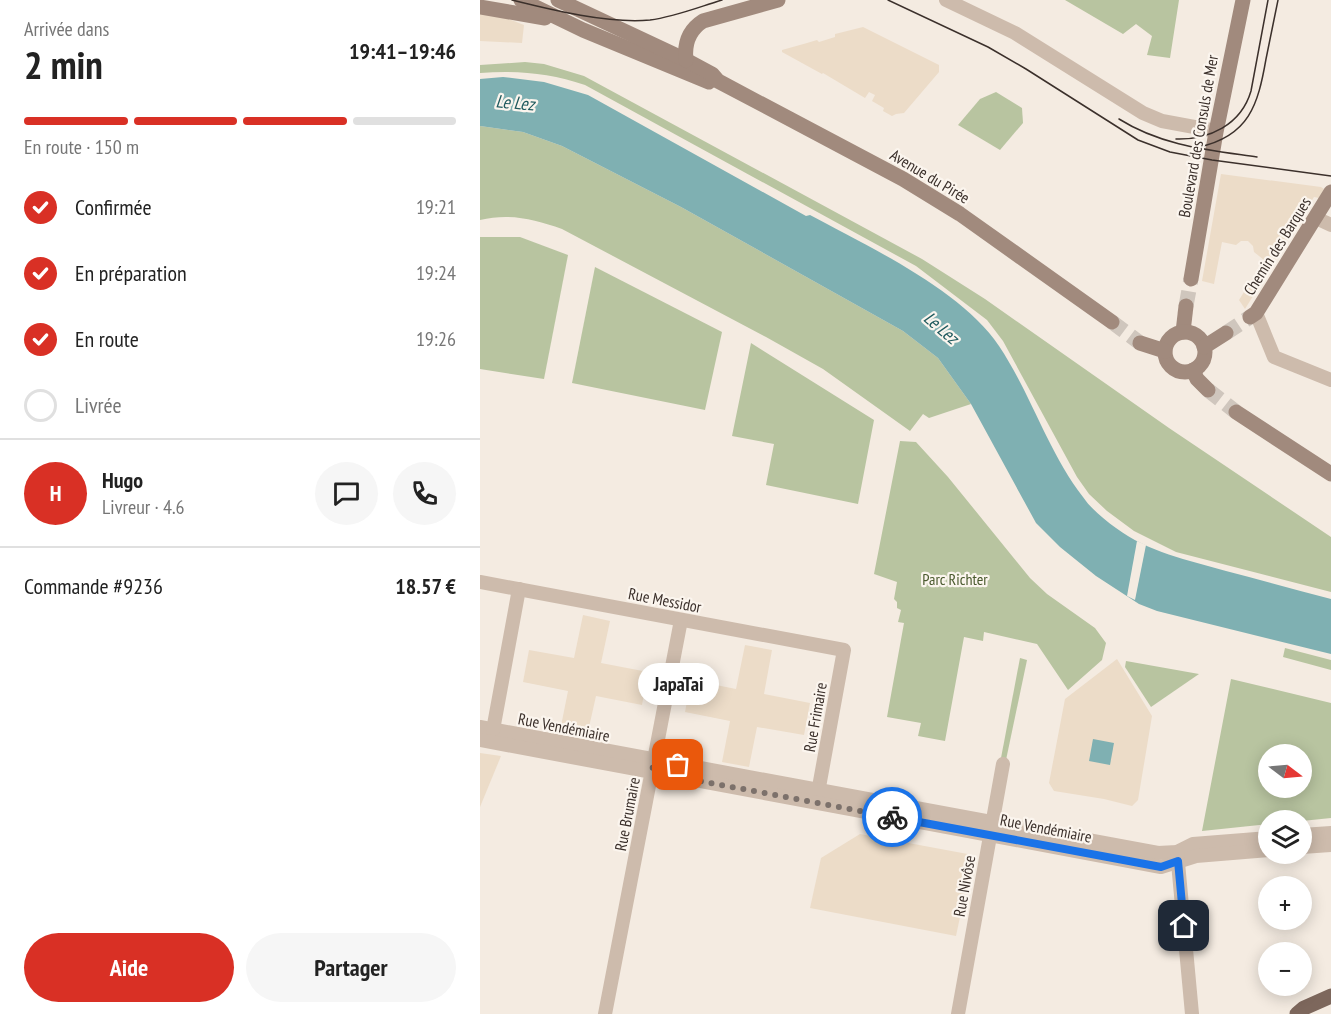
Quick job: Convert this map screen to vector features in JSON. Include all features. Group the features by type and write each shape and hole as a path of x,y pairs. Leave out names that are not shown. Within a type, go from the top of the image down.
{"main road":[{"path":"521,0 557,19"},
{"name":"Avenue du Pirée","path":"558,0 686,60 712,74 718,81 903,179 960,214 1112,322"},
{"path":"686,60 686,45 692,28 703,21 778,0"},
{"name":"Boulevard des Consuls de Mer","path":"1191,279 1216,131 1243,0"},
{"name":"Avenue du Pirée","path":"480,7 557,19 710,82 718,81"},
{"name":"Chemin des Barques","path":"1253,315 1331,192"},
{"path":"1183,332 1186,306"},
{"path":"1183,332 1199,337 1204,347 1203,361 1193,370 1180,371 1174,368 1166,358 1165,351 1171,338 1183,332"},
{"path":"1204,347 1226,333"},
{"path":"1140,343 1165,351"},
{"path":"1193,370 1197,379 1208,390"},
{"path":"1236,412 1331,474"},
{"path":"1297,1014 1331,996"}],"street":[{"path":"946,0 1015,33 1143,114 1162,121 1216,131"},
{"path":"1316,218 1331,225"},
{"path":"1253,315 1274,357 1331,380"},
{"name":"Rue Messidor","path":"480,582 844,650"},
{"path":"487,729 519,589"},
{"name":"Rue Brumaire","path":"605,1014 681,620"},
{"name":"Rue Frimaire","path":"817,797 844,650"},
{"name":"Rue Vendémiaire","path":"487,729 653,766 990,829 1178,856 1258,851"},
{"name":"Rue Vendémiaire","path":"480,740 653,766"},
{"name":"Rue Nivôse","path":"958,1014 1003,762"},
{"path":"1312,834 1331,833"},
{"name":"Rue Vendémiaire","path":"1178,856 1193,844 1258,839"},
{"path":"1312,846 1331,845"},
{"path":"1178,856 1192,1014"}],"green space":[{"path":"1065,0 1179,0 1170,58 1147,55 1152,36 1136,24 1123,34"},
{"path":"525,62 544,64 584,76 922,259 985,299 1169,428 1331,537 1331,592 1176,552 1134,531 1089,494 1077,477 1003,341 987,320 916,266 585,85 533,73 480,73 480,65"},
{"path":"996,92 1022,108 1023,123 1000,150 958,125 980,99"},
{"path":"480,126 523,132 562,146 681,207 903,331 938,358 971,404 929,418 923,414 910,431 823,369 562,229 521,218 501,217 480,220"},
{"path":"480,237 520,237 568,255 544,379 480,369"},
{"path":"595,267 722,332 705,410 572,383"},
{"path":"751,343 874,420 858,504 766,485 774,444 732,436"},
{"name":"Parc Richter","path":"900,441 916,442 948,477 1030,578 1047,594 1095,628 1106,643 1102,660 1068,690 1037,644 984,632 983,641 964,637 945,741 918,736 921,723 887,717 904,623 898,622 901,610 897,608 897,602 894,599 897,582 874,574"},
{"path":"1285,648 1331,660 1331,670 1283,657"},
{"path":"1020,658 1027,660 1006,760 1001,758"},
{"path":"1126,661 1199,674 1151,707 1125,667"},
{"path":"1231,679 1331,703 1331,818 1312,820 1312,810 1258,810 1258,825 1202,831"}],"shaded area":[{"path":"480,13 506,18 524,25 522,43 480,41"},
{"path":"863,27 939,65 939,72 904,113 892,116 872,101 875,95 869,92 865,98 782,52 782,50 817,40 819,42 835,37 835,34"},
{"path":"1221,174 1324,189 1319,198 1314,197 1245,309 1239,300 1264,260 1254,252 1253,246 1248,241 1241,241 1236,245 1222,242 1214,284 1202,281"},
{"path":"583,615 610,621 601,663 648,672 642,705 596,696 587,736 560,731 568,691 523,682 529,650 574,658"},
{"path":"745,645 772,650 764,694 810,703 804,735 757,727 749,767 722,762 730,721 685,712 691,680 736,689"},
{"path":"1117,659 1152,716 1138,800 1132,806 1054,791 1049,783 1065,699"},
{"path":"480,753 501,756 480,807"},
{"path":"860,834 973,855 956,936 810,908 821,858"}],"water":[{"name":"Le Lez","path":"503,77 544,82 588,95 806,216 810,215 886,256 938,288 962,306 983,326 999,346 1071,480 1098,514 1128,536 1155,549 1331,599 1331,654 1157,611 1139,604 1096,576 1060,547 1036,523 971,404 938,358 903,331 681,207 562,146 523,132 480,126 480,79"},
{"path":"1093,739 1114,743 1110,765 1089,761"}],"pier":[{"path":"1137,541 1146,545 1135,600 1127,596"}],"tunnel":[{"path":"1186,306 1191,279"},
{"path":"1226,333 1250,317"},
{"path":"1112,322 1140,343"},
{"path":"1208,390 1236,412"}],"tram line":[{"path":"512,0 581,15 634,21 668,17 722,0"},
{"path":"888,0 988,47 1138,140 1170,152 1212,160 1331,176"},
{"path":"1176,139 1188,139 1212,133 1232,121 1240,113 1251,91 1268,0"},
{"path":"1199,147 1229,135 1248,116 1263,76 1278,0"},
{"path":"1119,119 1169,141 1257,157"}],"way so far":[{"path":"678,765 654,760 652,772 892,817"}],"place":[{"name":"JapaTai","path":"678,765"}],"route":[{"path":"892,817 1161,867 1178,861 1184,926"}]}
